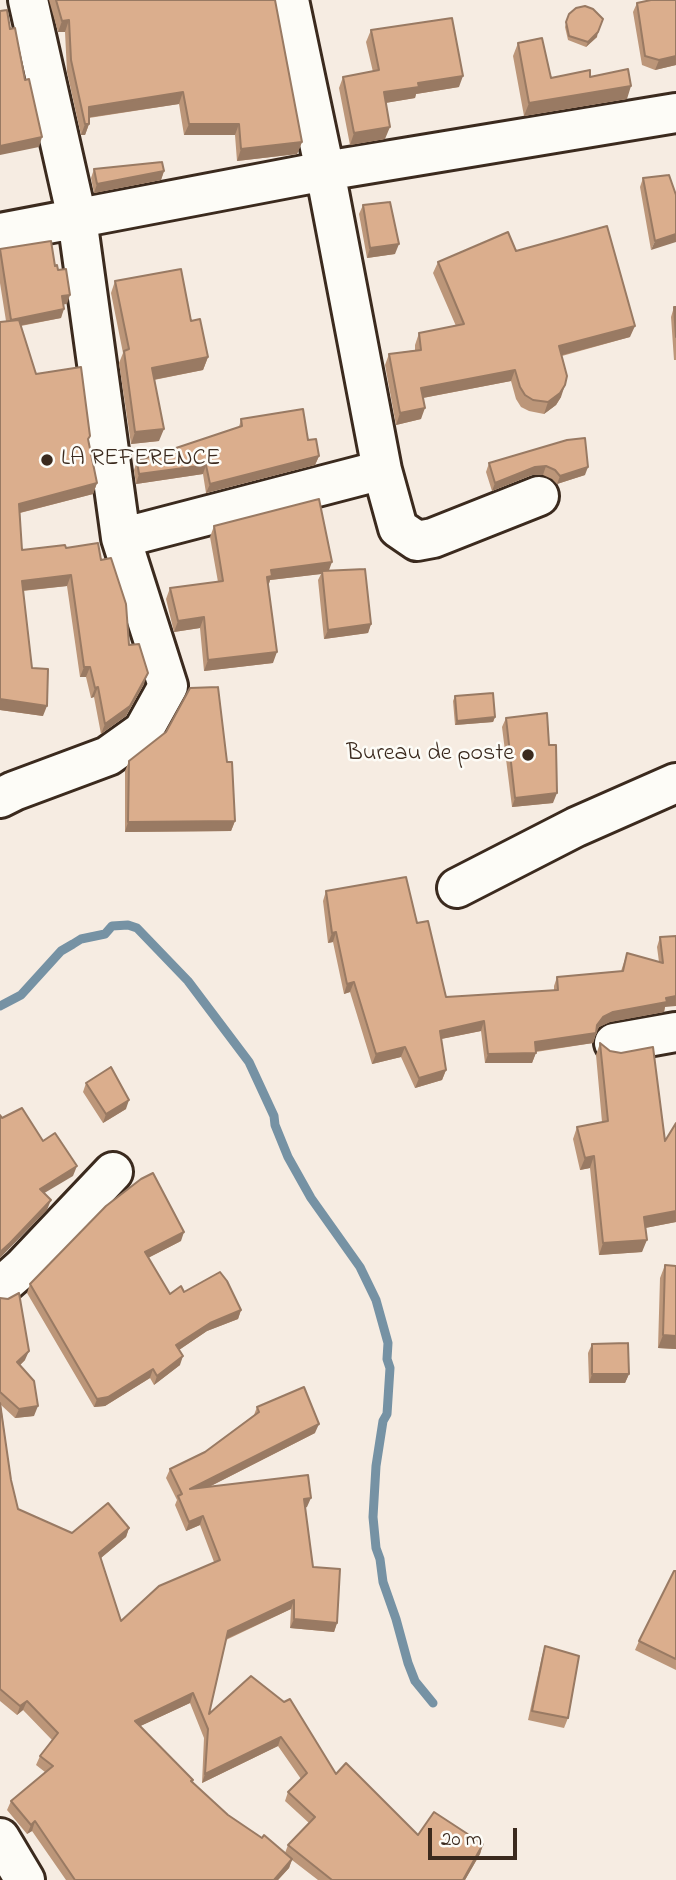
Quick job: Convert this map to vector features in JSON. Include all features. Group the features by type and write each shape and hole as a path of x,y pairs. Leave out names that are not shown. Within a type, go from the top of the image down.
{"street":[{"path":"0,798 108,756 143,731 168,686 121,538 77,218 29,0"},
{"path":"289,0 325,171 382,470 398,528 416,541 433,538 539,496"},
{"path":"0,233 325,171 676,113"},
{"path":"121,538 382,470"},
{"path":"457,888 576,827 676,783"},
{"path":"614,1043 676,1032"},
{"path":"0,1287 22,1268 113,1172"},
{"path":"0,1838 25,1880"}],"building":[{"path":"56,0 275,0 302,142 241,149 239,124 189,124 183,92 89,107 89,124 85,124 71,60 69,20 62,21"},
{"path":"676,0 676,56 659,60 645,56 637,3"},
{"path":"585,6 593,9 603,19 598,32 588,42 569,36 566,22 569,14 576,8"},
{"path":"7,10 10,29 15,28 25,80 29,79 42,137 0,146 0,11"},
{"path":"452,18 463,76 384,92 390,127 354,133 343,77 379,70 371,30"},
{"path":"542,38 551,78 590,70 590,77 628,69 631,86 529,103 518,43"},
{"path":"162,162 164,171 97,184 94,169"},
{"path":"669,175 676,195 676,234 655,241 643,178"},
{"path":"390,202 399,244 370,248 363,205"},
{"path":"607,226 635,326 559,346 567,376 560,393 548,402 533,400 525,395 515,370 421,388 425,408 400,413 389,354 421,350 419,333 464,324 438,262 508,232 516,251"},
{"path":"51,241 55,266 57,265 58,270 66,269 70,295 62,296 64,309 11,320 0,249"},
{"path":"181,269 191,321 200,319 208,357 152,368 164,429 135,432 124,351 129,349 115,281"},
{"path":"19,320 36,374 81,367 90,436 88,439 97,483 19,504 22,550 98,543 101,560 111,558 126,604 129,645 139,644 148,673 130,706 105,724 98,687 95,688 90,667 84,667 71,575 22,581 32,668 48,669 47,706 0,699 0,322"},
{"path":"303,409 308,440 316,439 319,456 210,484 206,465 139,474 137,461 242,426 241,419"},
{"path":"585,438 588,467 560,476 546,466 535,467 495,483 489,463 567,440"},
{"path":"319,499 332,562 271,570 272,576 267,577 277,652 208,660 204,617 178,621 170,588 223,581 214,526"},
{"path":"365,569 371,624 328,630 322,571"},
{"path":"218,687 227,762 232,762 235,821 128,822 129,761 166,732 190,688"},
{"path":"493,693 495,717 457,721 455,696"},
{"path":"547,713 549,745 556,745 557,793 515,798 506,718"},
{"path":"406,877 417,923 428,921 446,997 558,990 557,977 623,971 627,953 663,963 660,937 676,936 676,996 666,998 667,1002 613,1012 603,1017 597,1025 596,1033 535,1042 536,1053 488,1054 484,1021 440,1031 446,1070 419,1078 405,1047 376,1054 354,982 347,984 336,932 332,933 326,891"},
{"path":"600,1043 610,1051 621,1053 653,1047 665,1141 676,1123 676,1211 644,1217 647,1240 603,1243 594,1156 585,1158 577,1127 608,1121"},
{"path":"111,1067 129,1100 106,1114 86,1083"},
{"path":"22,1108 43,1141 55,1133 77,1166 40,1189 51,1200 0,1252 0,1115 2,1118"},
{"path":"153,1173 184,1232 145,1252 170,1294 181,1286 184,1292 220,1272 241,1310 210,1323 176,1345 183,1356 157,1376 153,1369 108,1397 97,1399 30,1284 106,1206"},
{"path":"665,1265 676,1266 676,1336 663,1335"},
{"path":"19,1293 29,1351 17,1362 34,1381 38,1406 19,1409 0,1392 0,1298 8,1299"},
{"path":"628,1343 629,1374 592,1374 592,1344"},
{"path":"304,1387 319,1424 190,1489 308,1475 311,1498 304,1499 313,1567 340,1569 337,1623 294,1619 294,1600 228,1631 209,1714 251,1676 284,1702 290,1699 336,1774 346,1763 418,1835 434,1812 483,1844 463,1880 332,1880 288,1845 315,1817 288,1792 307,1773 281,1737 205,1774 208,1729 193,1693 135,1721 193,1780 191,1781 228,1815 262,1838 264,1835 292,1859 274,1880 75,1880 35,1821 31,1825 11,1801 53,1766 40,1756 58,1733 27,1701 20,1706 0,1689 0,1403 18,1509 72,1533 108,1503 129,1528 99,1553 121,1621 159,1586 220,1560 203,1516 189,1522 178,1496 182,1494 170,1469 205,1452 259,1412 257,1407"},
{"path":"676,1571 676,1659 639,1641"},
{"path":"545,1646 579,1656 568,1718 532,1711"}],"waterway":[{"path":"0,1006 21,995 61,951 81,939 105,934 112,926 128,925 137,928 188,981 249,1062 274,1116 288,1157 311,1198 360,1267 376,1300 388,1343 387,1359 390,1368 387,1414 383,1421 376,1466 373,1517 376,1548 383,1582 408,1663 415,1681 433,1703"}],"place":[{"name":"LA REFERENCE","path":"47,460"},
{"name":"Bureau de poste","path":"528,755"}]}
